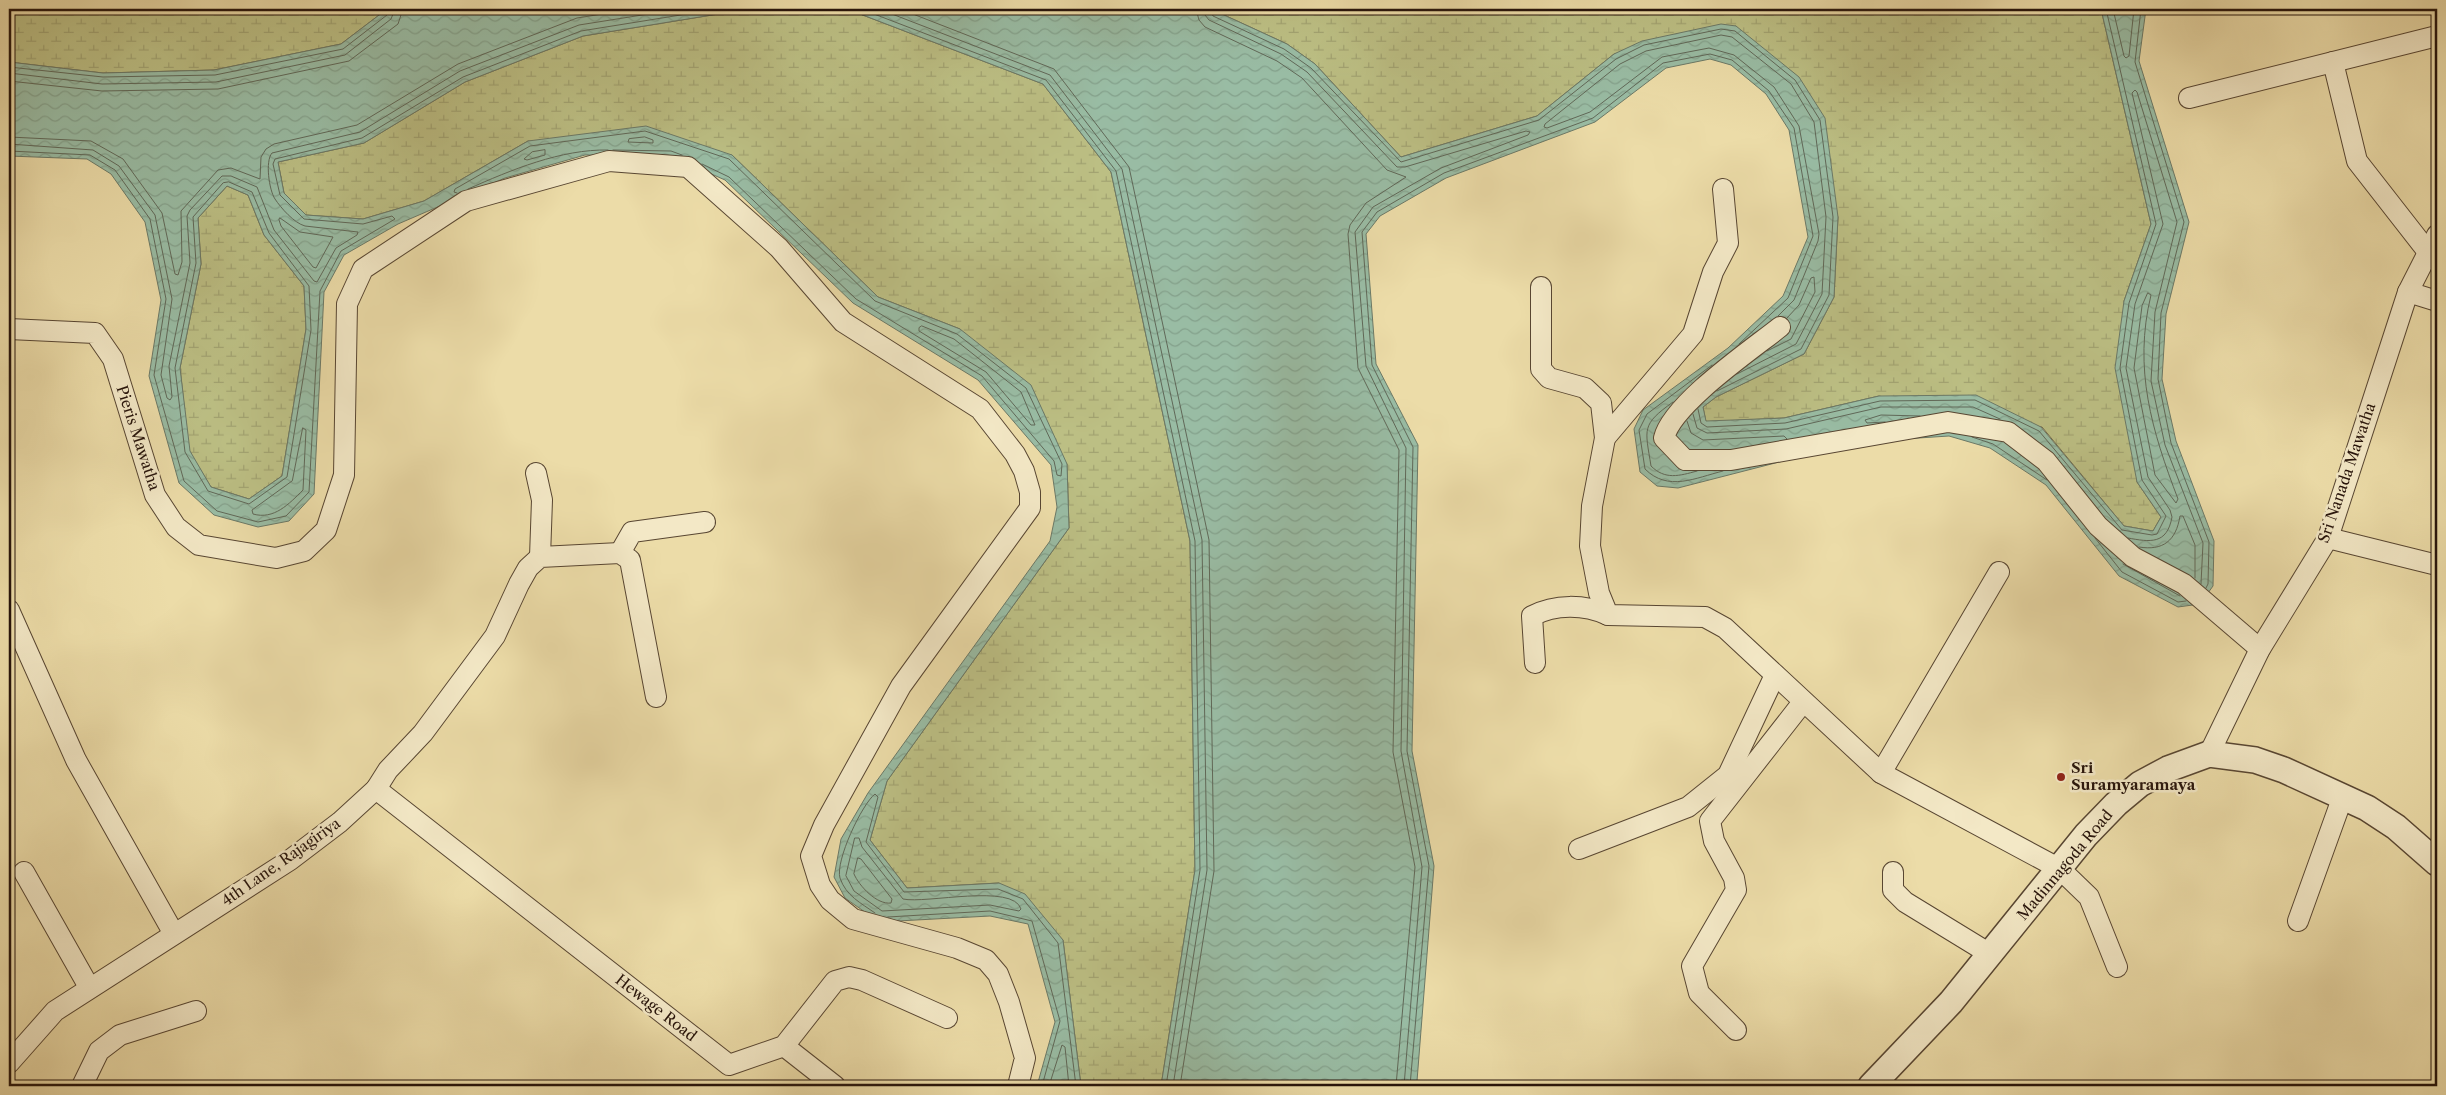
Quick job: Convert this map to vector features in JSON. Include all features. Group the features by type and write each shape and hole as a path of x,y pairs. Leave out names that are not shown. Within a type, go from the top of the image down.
{"street":[{"path":"2189,98 2437,36"},
{"path":"2333,62 2357,161 2433,244"},
{"name":"Pieris Mawatha","path":"9,329 96,333 113,359 155,495 176,528 199,545 276,558 304,551 326,530 344,475 347,304 363,269 466,201 609,161 688,167 779,248 843,322 980,409 1015,454 1024,471 1030,492 1030,508 901,686 824,825 811,856 820,885 830,900 853,919 957,948 986,960 998,974 1010,1002 1025,1058 1018,1086"},
{"path":"1605,438 1693,334 1713,272 1728,243 1723,188"},
{"name":"Sri Nanada Mawatha","path":"2209,754 2260,649 2328,538 2408,292 2433,244"},
{"path":"1541,287 1541,369 1549,378 1585,388 1601,403 1605,438 1592,506 1590,546 1599,593 1608,615"},
{"path":"2408,292 2437,301"},
{"path":"1780,327 1702,390 1667,428 1664,438 1685,460 1731,460 1948,422 2008,432 2046,461 2098,526 2133,557 2184,584 2260,649"},
{"path":"536,473 542,500 540,557 620,553 630,560 656,697"},
{"path":"620,553 632,532 705,522"},
{"path":"2328,538 2437,565"},
{"name":"4th Lane, Rajagiriya","path":"9,1064 55,1011 89,987 290,860 340,822 376,789 388,770 423,733 495,636 528,568 540,557"},
{"path":"1881,773 1999,572"},
{"path":"1535,663 1532,616 1546,609 1591,607 1608,615 1705,617 1725,628 1881,773 2060,869 2089,897 2117,967"},
{"path":"9,610 76,760 174,934"},
{"path":"1579,848 1688,807 1728,775 1776,675"},
{"path":"1736,1030 1699,993 1692,966 1736,890 1734,878 1714,841 1710,821 1803,702"},
{"name":"Madinnagoda Road","path":"1871,1086 1951,1002 2086,835 2140,784 2168,769 2209,754 2255,760 2309,780 2367,808 2396,828 2437,863"},
{"name":"Hewage Road","path":"376,789 729,1065 784,1046"},
{"path":"2298,921 2343,796"},
{"path":"24,872 89,987"},
{"path":"1893,872 1893,890 1905,902 1990,954"},
{"path":"835,1086 784,1046 835,981 849,977 862,980 947,1018"},
{"path":"82,1086 99,1051 120,1035 196,1010"}],"green space":[{"path":"9,9 387,9 341,44 214,70 103,73 9,62"},
{"path":"749,9 847,9 1043,84 1111,172 1190,541 1195,870 1161,1086 1081,1086 1063,940 999,883 907,888 870,840 887,781 1069,528 1067,464 960,329 878,297 732,155 528,141 424,201 363,219 306,215 284,193 278,162 364,143 465,82 583,36"},
{"path":"1211,9 2101,9 2151,224 2124,301 2137,482 2161,517 2153,531 2124,526 2042,427 1879,396 1784,418 1706,422 1703,407 1716,397 1804,354 1834,297 1838,217 1736,26 1614,54 1537,116 1401,157 1315,64 1287,44"},
{"path":"227,186 248,195 264,235 304,286 306,329 282,476 249,499 211,487 189,451 180,368 201,264 198,218"}],"water":[{"path":"387,9 749,9 583,36 465,82 364,143 278,162 284,193 306,215 363,219 424,201 528,141 646,126 732,155 878,297 960,329 1031,385 1067,464 1069,528 887,781 870,840 907,888 999,883 1025,894 1063,940 1081,1086 1037,1086 1055,1022 1028,924 990,916 879,922 845,898 834,877 841,839 868,793 1050,541 1057,507 1051,465 978,380 853,303 725,180 671,156 585,155 505,178 398,224 344,255 324,292 314,494 289,521 258,527 214,515 179,483 149,376 161,300 145,222 111,174 87,159 9,156 9,62 103,73 214,70 341,44","holes":["227,186 248,195 264,235 304,286 306,329 282,476 249,499 211,487 190,451 180,368 201,264 198,218"]},
{"path":"847,9 1211,9 1287,44 1315,64 1401,157 1537,116 1614,54 1642,41 1721,24 1736,26 1799,77 1825,118 1838,217 1834,297 1804,354 1716,397 1703,407 1706,421 1784,418 1879,396 1976,395 2041,427 2124,526 2153,531 2161,517 2137,482 2115,368 2124,301 2151,224 2101,9 2146,9 2139,61 2189,222 2166,314 2162,379 2176,441 2214,541 2213,586 2200,604 2178,607 2119,576 2046,485 1990,448 1949,436 1857,442 1678,488 1657,486 1640,472 1634,429 1643,410 1728,348 1783,296 1808,237 1789,130 1766,94 1731,65 1710,59 1666,68 1595,122 1446,178 1380,216 1366,234 1376,364 1418,445 1412,751 1434,866 1417,1081 1414,1086 1161,1086 1195,870 1190,541 1111,172 1043,84"}],"place":[{"name":"Sri Suramyaramaya","path":"2061,777"}]}
